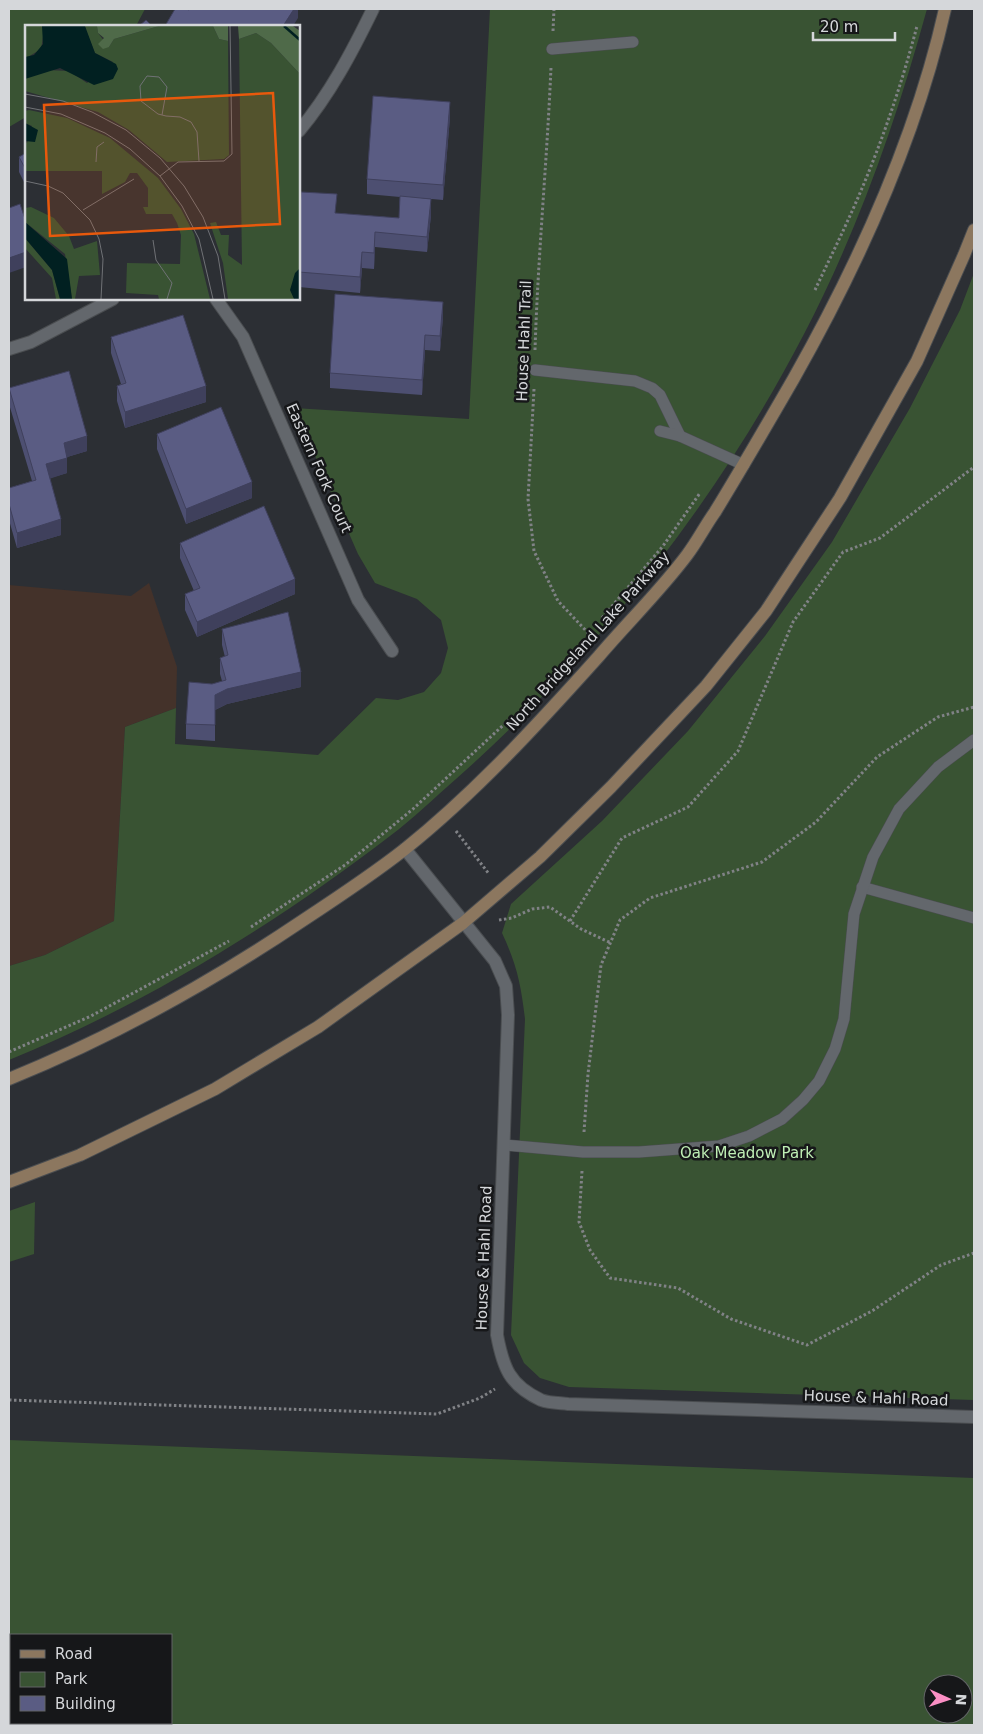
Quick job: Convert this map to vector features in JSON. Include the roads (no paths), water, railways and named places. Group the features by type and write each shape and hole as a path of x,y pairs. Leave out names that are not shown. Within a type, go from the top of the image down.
{"main road":[{"name":"North Bridgeland Lake Parkway","path":"9,1079 50,1062 171,1002 255,953 342,895 405,848 487,776 623,631 688,554 744,465 828,318 872,224 912,124 945,9"},
{"path":"9,1182 80,1155 215,1089 318,1028 463,923 540,857 611,787 706,686 766,611 840,498 917,361 974,230"}],"street":[{"path":"300,131 318,109 351,54 373,9"},
{"path":"9,349 31,342 112,300"},
{"name":"Eastern Fork Court","path":"217,300 243,337 358,600 392,651"},
{"name":"House & Hahl Road","path":"405,848 494,961 506,986 508,1015 505,1145 497,1335 502,1361 511,1379 542,1401 568,1404 974,1417"}],"lane":[{"path":"552,49 633,42"},
{"path":"535,370 635,381 652,388 660,395 680,436"},
{"path":"660,431 680,436 744,465"},
{"path":"505,1145 583,1152 639,1152 719,1146 749,1136 782,1119 803,1100 819,1081 834,1049 844,1019 854,914 873,857 899,809 938,767 974,740"},
{"path":"862,887 974,918"}],"park label":[{"name":"Oak Meadow Park","path":"747,1153"}]}
